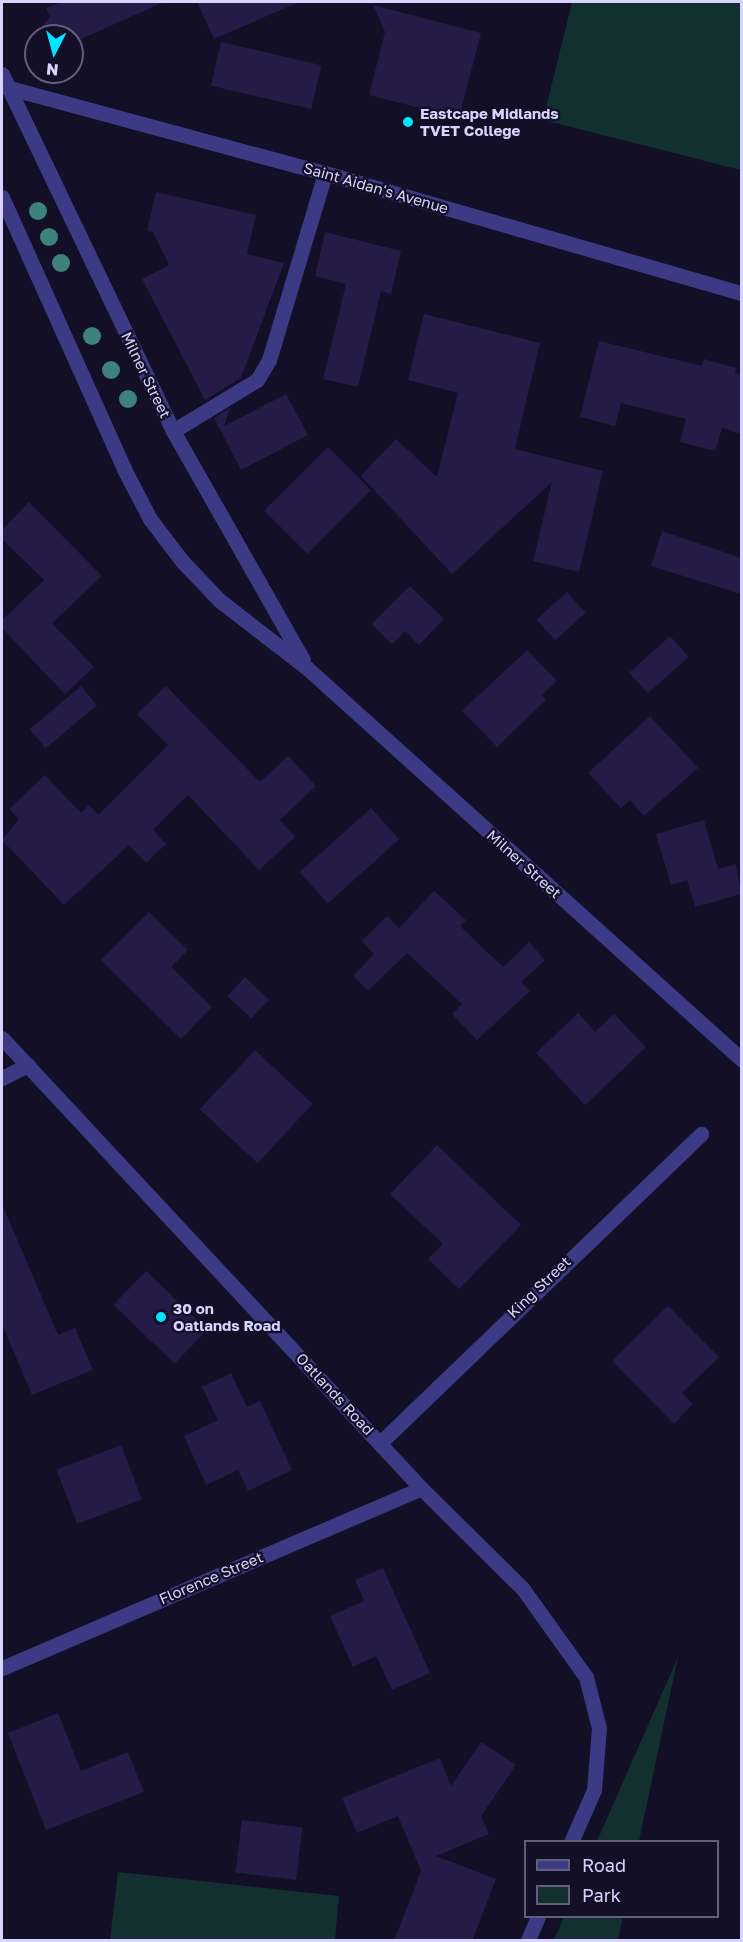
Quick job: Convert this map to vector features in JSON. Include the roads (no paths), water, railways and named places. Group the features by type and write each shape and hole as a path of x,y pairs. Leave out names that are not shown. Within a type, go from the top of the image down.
{"street":[{"name":"Saint Aidan's Avenue","path":"4,83 741,293"},
{"name":"Milner Street","path":"4,83 173,431 307,668"},
{"path":"173,431 257,380 269,360 325,173"},
{"name":"Milner Street","path":"2,197 150,519 219,600 307,668 741,1060"},
{"name":"Oatlands Road","path":"2,1038 421,1488 523,1589 586,1677 599,1728 594,1790 572,1840"},
{"path":"2,1078 28,1065"},
{"name":"King Street","path":"380,1443 700,1134"},
{"name":"Florence Street","path":"2,1668 421,1488"},
{"path":"528,1941 538,1918"}],"place":[{"name":"Eastcape Midlands TVET College","path":"408,122"},
{"name":"30 on Oatlands Road","path":"161,1317"}]}
